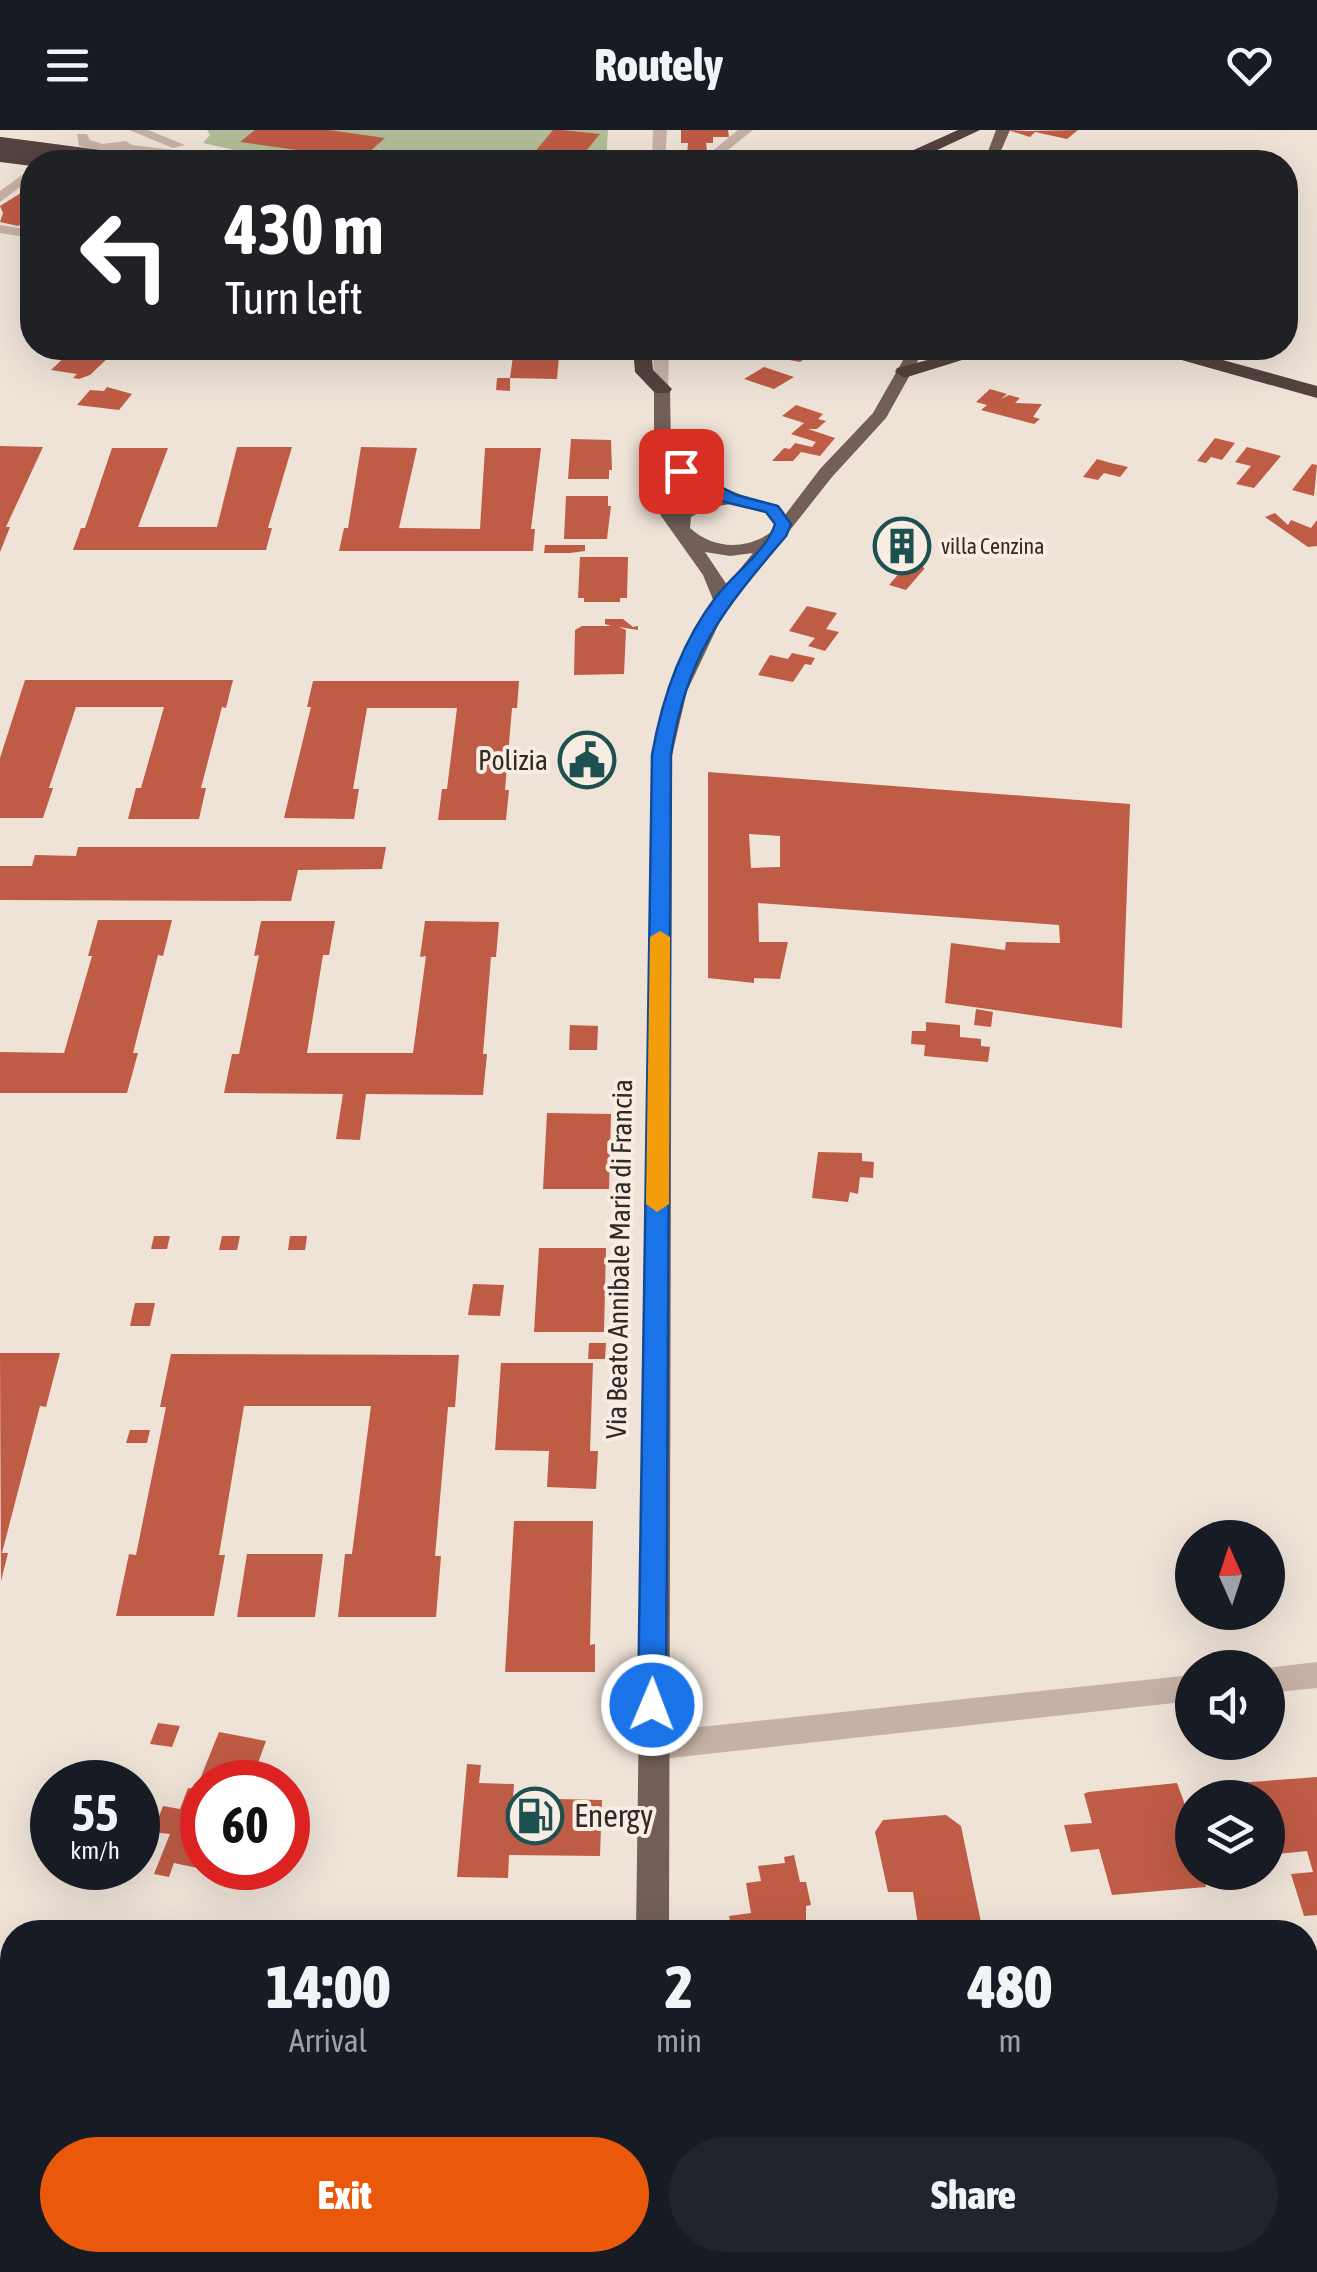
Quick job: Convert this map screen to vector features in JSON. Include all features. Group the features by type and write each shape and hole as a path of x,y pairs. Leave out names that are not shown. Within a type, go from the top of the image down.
{"highway":[{"path":"931,150 972,130"},
{"path":"643,360 644,372 662,389"},
{"path":"904,372 948,360"},
{"path":"1203,360 1317,392"},
{"path":"1237,360 1317,383"},
{"path":"1285,362 1317,371"}],"main road":[{"name":"Via Beato Annibale Maria di Francia","path":"652,1920 662,755 670,703 691,653 722,600 826,473 880,415 910,360"},
{"path":"662,389 663,506 698,557 718,577 722,600"},
{"path":"661,450 692,479 772,509 783,524 777,536 746,550 730,550 684,534"},
{"path":"684,534 680,522 691,508 800,490 826,473"}],"street":[{"path":"106,150 136,140 140,137 136,130"},
{"path":"136,130 202,150"},
{"path":"720,150 746,130"},
{"path":"89,132 84,143 96,150"},
{"path":"63,150 89,132"},
{"path":"0,198 20,182"},
{"path":"662,360 662,389"},
{"path":"1285,1678 1317,1675"},
{"path":"652,1746 1175,1690"}],"green space":[{"path":"207,130 608,130 607,150 234,150 203,143 210,135"}],"building":[{"path":"255,130 329,130 385,138 371,150 297,150 240,142"},
{"path":"553,130 600,134 587,150 536,150"},
{"path":"681,130 728,130 729,137 713,137 713,143 706,143 707,150 687,150 688,143 681,143"},
{"path":"1008,130 1078,130 1067,139 1035,132 1030,137"},
{"path":"20,194 20,225 0,222 0,206"},
{"path":"62,360 106,360 90,375 79,379 73,378 77,374 51,370"},
{"path":"512,360 559,360 557,379 510,378"},
{"path":"764,367 794,377 774,389 744,379"},
{"path":"497,378 510,378 510,391 496,390"},
{"path":"107,387 132,394 119,410 77,405 90,390 104,391"},
{"path":"990,389 1007,394 1001,399 1009,395 1020,398 1015,403 1042,404 1033,417 1040,419 1034,424 981,410 987,405 976,402"},
{"path":"796,405 823,414 818,419 826,421 817,429 808,429 835,438 820,456 801,452 793,461 772,461 795,443 812,447 816,442 791,434 804,423 782,416"},
{"path":"1215,438 1235,443 1222,460 1211,457 1206,463 1197,461"},
{"path":"571,439 611,440 609,479 568,479"},
{"path":"0,446 43,447 6,527 10,527 0,552"},
{"path":"237,447 292,447 268,528 272,528 266,550 73,550 81,528 85,528 112,448 168,448 138,527 217,527"},
{"path":"361,447 417,448 399,528 480,529 485,448 541,448 531,529 535,529 533,551 339,551 344,528 348,528"},
{"path":"1247,447 1281,456 1254,488 1236,484 1251,466 1235,462"},
{"path":"1097,459 1128,467 1120,477 1104,473 1098,480 1083,477"},
{"path":"1312,464 1317,465 1314,496 1292,490"},
{"path":"566,496 608,496 611,506 607,539 564,539"},
{"path":"1275,513 1288,525 1291,520 1311,528 1317,520 1317,546 1308,547 1265,517"},
{"name":"villa Cenzina","path":"894,532 928,541 911,561 876,551"},
{"path":"545,545 585,545 585,551 544,553"},
{"path":"580,557 628,557 627,598 620,598 620,602 584,602 584,598 578,598"},
{"path":"908,563 925,568 906,590 889,585"},
{"path":"807,606 837,613 826,629 839,632 825,651 808,646 815,638 789,631"},
{"path":"605,619 623,619 633,627 638,626 638,630 619,627 626,630 624,674 574,675 575,630 582,626 611,626 605,624"},
{"path":"792,653 815,658 811,665 805,664 793,682 758,675 770,655 788,659"},
{"path":"25,680 233,680 201,788 206,788 199,819 128,819 164,707 76,707 43,818 0,818 0,758"},
{"path":"313,681 519,681 517,708 512,708 506,820 438,820 442,789 447,789 457,708 367,708 353,789 359,789 354,819 284,818 311,707 307,707"},
{"path":"708,772 1130,804 1122,1028 945,1003 951,943 1005,950 1006,942 1060,943 1059,925 758,903 759,942 788,942 780,979 754,978 754,983 708,978","holes":["749,834 780,836 780,867 751,868"]},
{"path":"78,847 386,847 382,869 298,870 291,901 0,900 0,866 32,866 35,855 76,856"},
{"path":"98,920 172,920 163,956 158,955 127,1093 0,1093 0,1052 64,1053 92,956 88,956"},
{"path":"261,921 335,921 329,955 323,955 307,1053 413,1053 426,956 420,957 425,921 499,922 496,957 491,957 483,1095 366,1094 360,1140 336,1139 343,1094 224,1093 232,1054 239,1054 259,955 254,956"},
{"path":"976,1009 993,1012 991,1027 974,1025"},
{"path":"926,1022 960,1025 960,1037 981,1039 981,1046 990,1047 988,1062 924,1056 925,1045 911,1044 912,1031 926,1031"},
{"path":"570,1025 598,1026 597,1050 569,1050"},
{"path":"547,1113 611,1114 609,1189 543,1189"},
{"path":"818,1152 862,1153 862,1161 874,1162 873,1178 860,1177 858,1194 850,1192 848,1202 812,1198"},
{"path":"154,1236 170,1236 167,1249 151,1249"},
{"path":"222,1236 240,1236 237,1250 219,1250"},
{"path":"290,1236 307,1236 305,1250 288,1250"},
{"path":"539,1248 606,1248 604,1332 534,1332"},
{"path":"473,1284 504,1285 500,1316 468,1315"},
{"path":"135,1303 155,1303 150,1326 130,1326"},
{"path":"589,1343 606,1343 605,1359 588,1359"},
{"path":"0,1353 60,1353 46,1407 40,1406 2,1553 8,1553 1,1581"},
{"path":"171,1354 459,1355 455,1407 448,1407 435,1556 441,1556 436,1617 338,1617 345,1554 352,1554 371,1406 244,1406 219,1555 225,1555 214,1616 116,1616 129,1554 136,1555 166,1407 160,1407"},
{"path":"501,1363 593,1363 590,1451 598,1451 596,1489 547,1487 549,1451 495,1450"},
{"path":"130,1430 150,1430 147,1443 126,1443"},
{"path":"514,1521 593,1521 590,1645 595,1644 595,1672 505,1672"},
{"path":"247,1554 323,1554 315,1617 237,1617"},
{"path":"158,1723 180,1726 172,1747 150,1744"},
{"path":"219,1732 266,1741 259,1760 208,1760"},
{"path":"467,1764 481,1765 479,1783 514,1784 513,1798 602,1800 600,1856 509,1855 508,1878 457,1877"},
{"path":"1317,1777 1317,1915 1304,1916 1291,1874 1313,1872 1307,1851 1285,1853 1285,1780 1278,1780"},
{"path":"1175,1783 1175,1890 1112,1895 1099,1849 1071,1852 1064,1825 1092,1823 1084,1794"},
{"path":"163,1806 180,1809 180,1864 174,1863 169,1877 160,1875 160,1859 170,1834 160,1833"},
{"path":"946,1815 961,1826 981,1920 917,1920 913,1892 888,1892 875,1832 883,1820"},
{"path":"794,1855 800,1882 806,1882 811,1905 806,1906 806,1920 730,1920 729,1916 751,1913 746,1883 761,1881 758,1866 785,1863 784,1857"}],"slow traffic":[{"path":"657,1204 660,937"}],"place":[{"name":"villa Cenzina","path":"902,546"},
{"name":"Polizia","path":"587,760"},
{"name":"Energy","path":"535,1816"}],"route":[{"path":"652,1705 662,755 670,703 691,653 722,600 783,524 772,509 730,498 702,486 681,471"}]}
